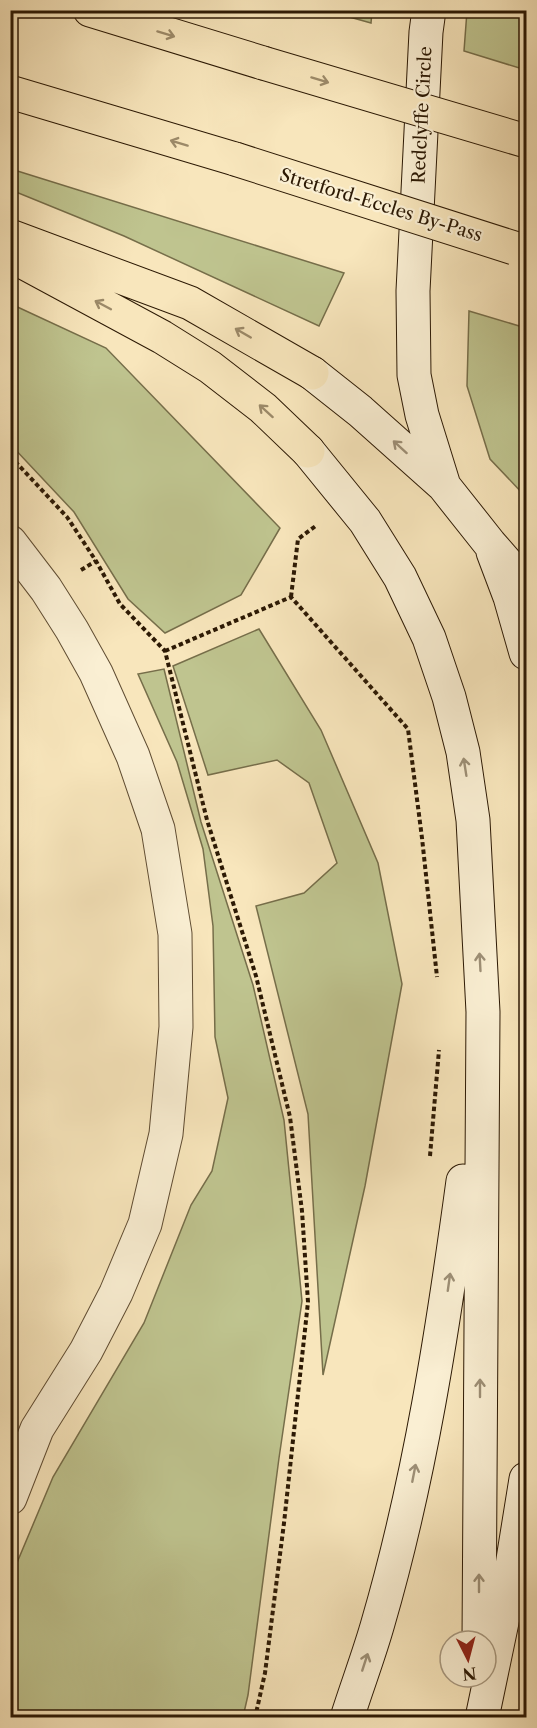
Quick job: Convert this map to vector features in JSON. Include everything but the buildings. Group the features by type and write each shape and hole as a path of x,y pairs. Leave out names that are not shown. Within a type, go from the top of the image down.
{"highway":[{"path":"90,10 526,141"},
{"name":"Stretford-Eccles By-Pass","path":"10,92 235,159 520,249"},
{"path":"10,236 190,303 312,373"},
{"path":"10,255 162,337 210,367 263,408 308,451"}],"main road":[{"name":"Redclyffe Circle","path":"429,10 413,291 414,375 422,415 444,486 511,568 526,579"},
{"path":"312,373 360,411 444,486"},
{"path":"308,451 365,521 400,577 429,639 449,697 463,752 473,820 483,1012 479,1629"},
{"path":"10,542 46,589 96,673 133,756 158,829 175,934 176,1027 166,1134 145,1224 116,1293 86,1351 37,1429 10,1498"},
{"path":"490,544 510,597 526,653"},
{"path":"347,1718 378,1623 406,1512 438,1352 466,1161 483,1012"},
{"path":"10,1454 37,1429"},
{"path":"480,1718 506,1603 526,1479"},
{"path":"479,1689 480,1718"}],"path":[{"path":"10,456 66,517 96,561 120,604 165,651 207,820 256,976 290,1117 302,1211 308,1302 270,1639 255,1718"},
{"path":"325,519 298,539 291,597 408,729 438,985"},
{"path":"165,651 291,597"},
{"path":"429,1161 439,1043"}],"green space":[{"path":"328,11 372,11 371,23"},
{"path":"467,11 526,11 526,70 464,51"},
{"path":"11,169 344,273 319,326 124,236 11,190"},
{"path":"11,304 106,348 280,528 241,595 165,633 128,599 74,512 11,445"},
{"path":"469,311 526,328 526,497 490,459 467,386"},
{"path":"259,629 321,730 378,863 402,984 365,1186 323,1375 308,1114 256,906 304,893 337,863 309,783 277,760 208,775 173,666"},
{"path":"164,669 201,822 253,985 284,1120 302,1301 248,1695 243,1717 11,1717 11,1577 53,1477 144,1323 191,1205 212,1171 228,1098 215,1037 213,926 203,849 177,762 138,674"}]}
